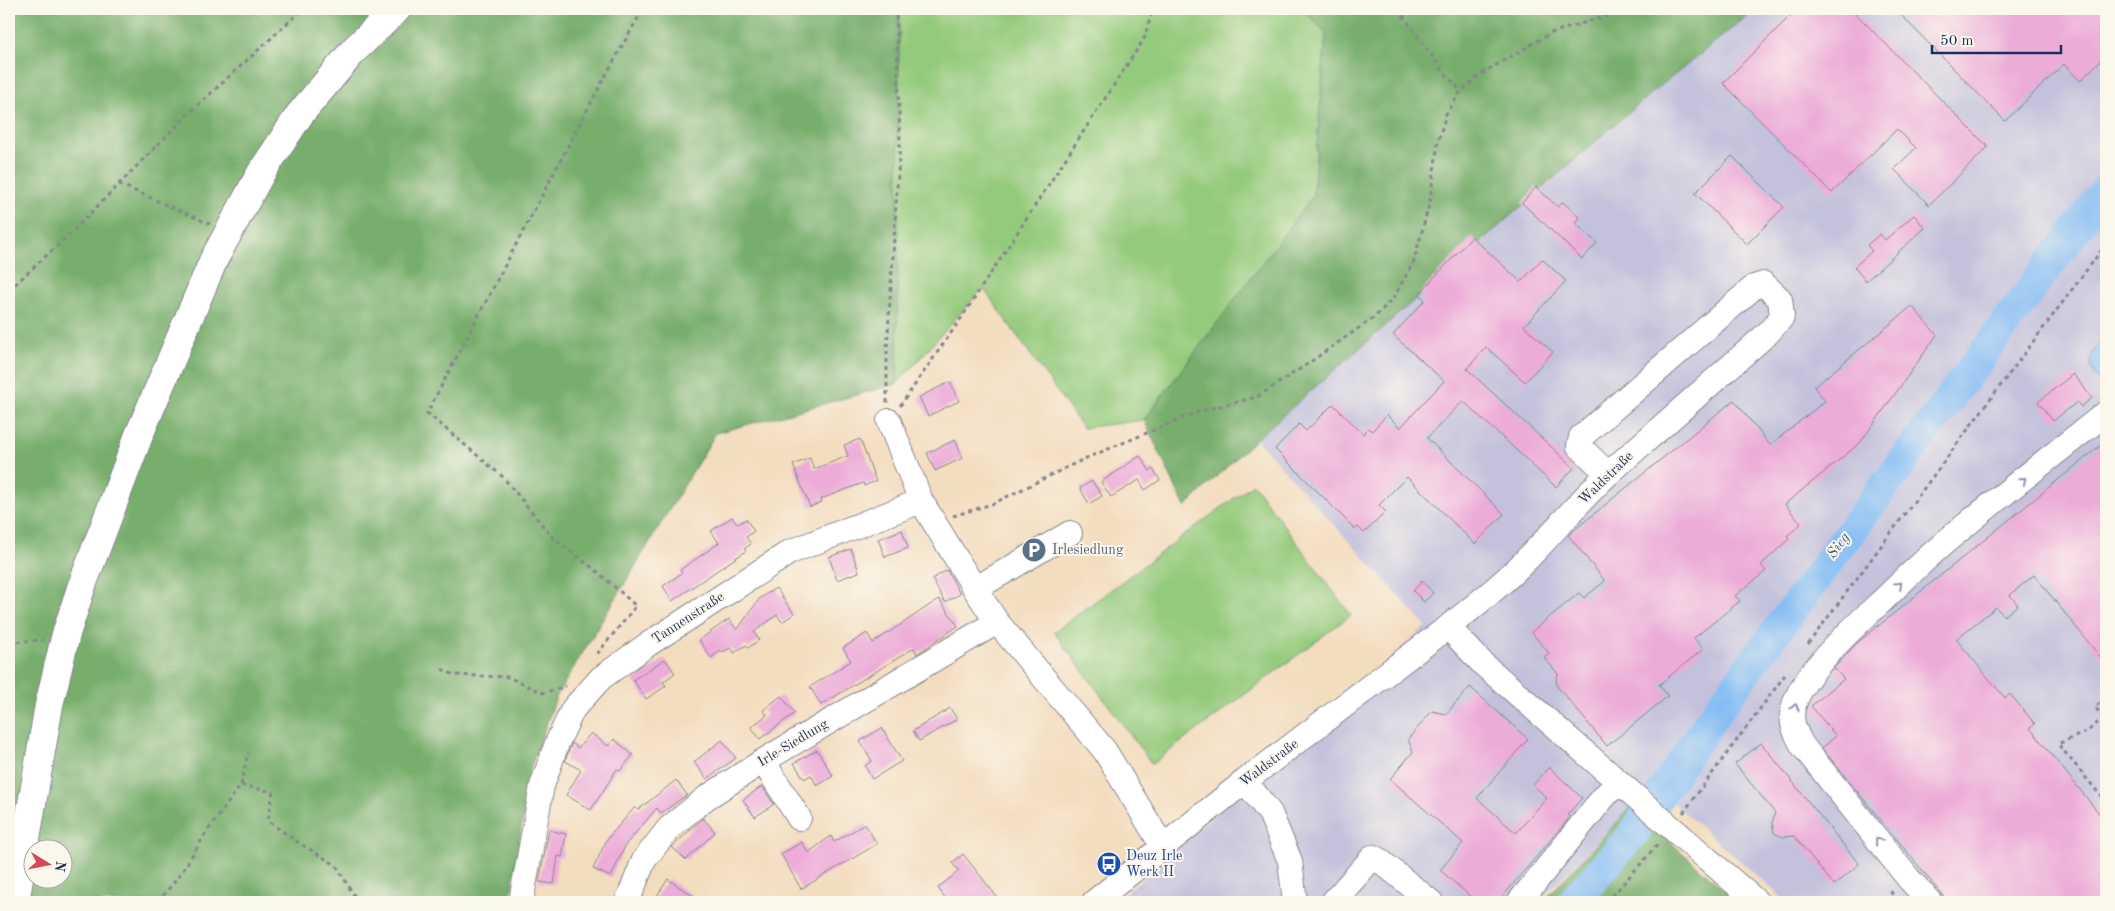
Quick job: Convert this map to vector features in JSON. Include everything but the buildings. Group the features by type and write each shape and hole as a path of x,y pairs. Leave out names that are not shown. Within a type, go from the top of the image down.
{"main road":[{"path":"15,902 49,705 66,634 81,588 139,435 214,259 261,173 300,114 355,49 397,9"}],"street":[{"name":"Waldstraße","path":"1094,902 1245,781 1484,599 1521,565 1608,474 1768,333 1782,317 1780,298 1764,284 1754,287 1581,437 1579,446 1608,474"},
{"path":"1930,902 1891,857 1802,745 1793,728 1793,710 1796,701 1810,676 1826,655 1872,610 1942,545 2106,413"},
{"path":"890,420 921,501 975,588 997,622 1104,751 1163,847"},
{"name":"Tannenstraße","path":"521,902 542,786 557,743 573,709 601,678 647,644 790,552 921,501"},
{"path":"975,588 1070,533"},
{"name":"Irle-Siedlung","path":"627,902 644,860 669,828 706,798 763,761 997,622"},
{"path":"1448,627 1484,665 1757,902"},
{"path":"763,761 799,818"},
{"path":"1245,781 1270,813 1290,860 1295,902"},
{"path":"1519,902 1618,782"},
{"path":"1333,902 1372,857 1378,859 1431,902"}],"path":[{"path":"9,290 72,232 188,115 303,9"},
{"path":"636,606 598,572 554,538 503,478 427,413 603,80 643,9"},
{"path":"890,420 886,400 887,349 900,142 896,9"},
{"path":"890,420 962,318 1144,39 1153,9"},
{"path":"1398,9 1442,70 1461,91"},
{"path":"933,522 992,504 1084,459 1200,411 1257,397 1306,366 1376,316 1394,297 1414,261 1430,201 1438,142 1446,114 1461,91 1481,74 1550,33 1630,9"},
{"path":"119,184 228,232"},
{"path":"1806,646 2106,244"},
{"path":"9,642 36,642 66,634"},
{"path":"442,669 454,675 508,678 543,694 573,683"},
{"path":"1607,902 1789,670"},
{"path":"2106,698 2096,707 2105,718 2088,731 2058,744 2106,802"},
{"path":"158,902 182,872 206,833 241,785 248,752"},
{"path":"241,785 273,792 268,821 299,843 336,865 358,902"},
{"path":"1889,884 1894,902"}],"shaded area":[{"path":"1756,9 2106,9 2106,902 1787,902 1655,787 1639,800 1538,902 1116,902 1426,626 1256,439 1630,111"}],"green space":[{"path":"9,9 899,9 897,384 716,433 557,695 530,769 510,902 9,902"},
{"path":"899,9 1302,9 1326,33 1313,196 1144,420 1083,428 983,288 897,384"},
{"path":"1302,9 1756,9 1630,111 1256,439 1185,507 1144,420 1313,196 1326,33"},
{"path":"1253,484 1351,615 1152,764 1054,632"},
{"path":"1631,807 1738,902 1543,902"}],"water":[{"path":"2106,334 2106,382 2100,382 2092,368 2091,357"}],"waterway":[{"name":"Sieg","path":"1572,902 1633,834 1716,712 2106,189"}],"place":[{"name":"Irlesiedlung","path":"1034,550"},
{"name":"Deuz Irle Werk II","path":"1109,864"}]}
